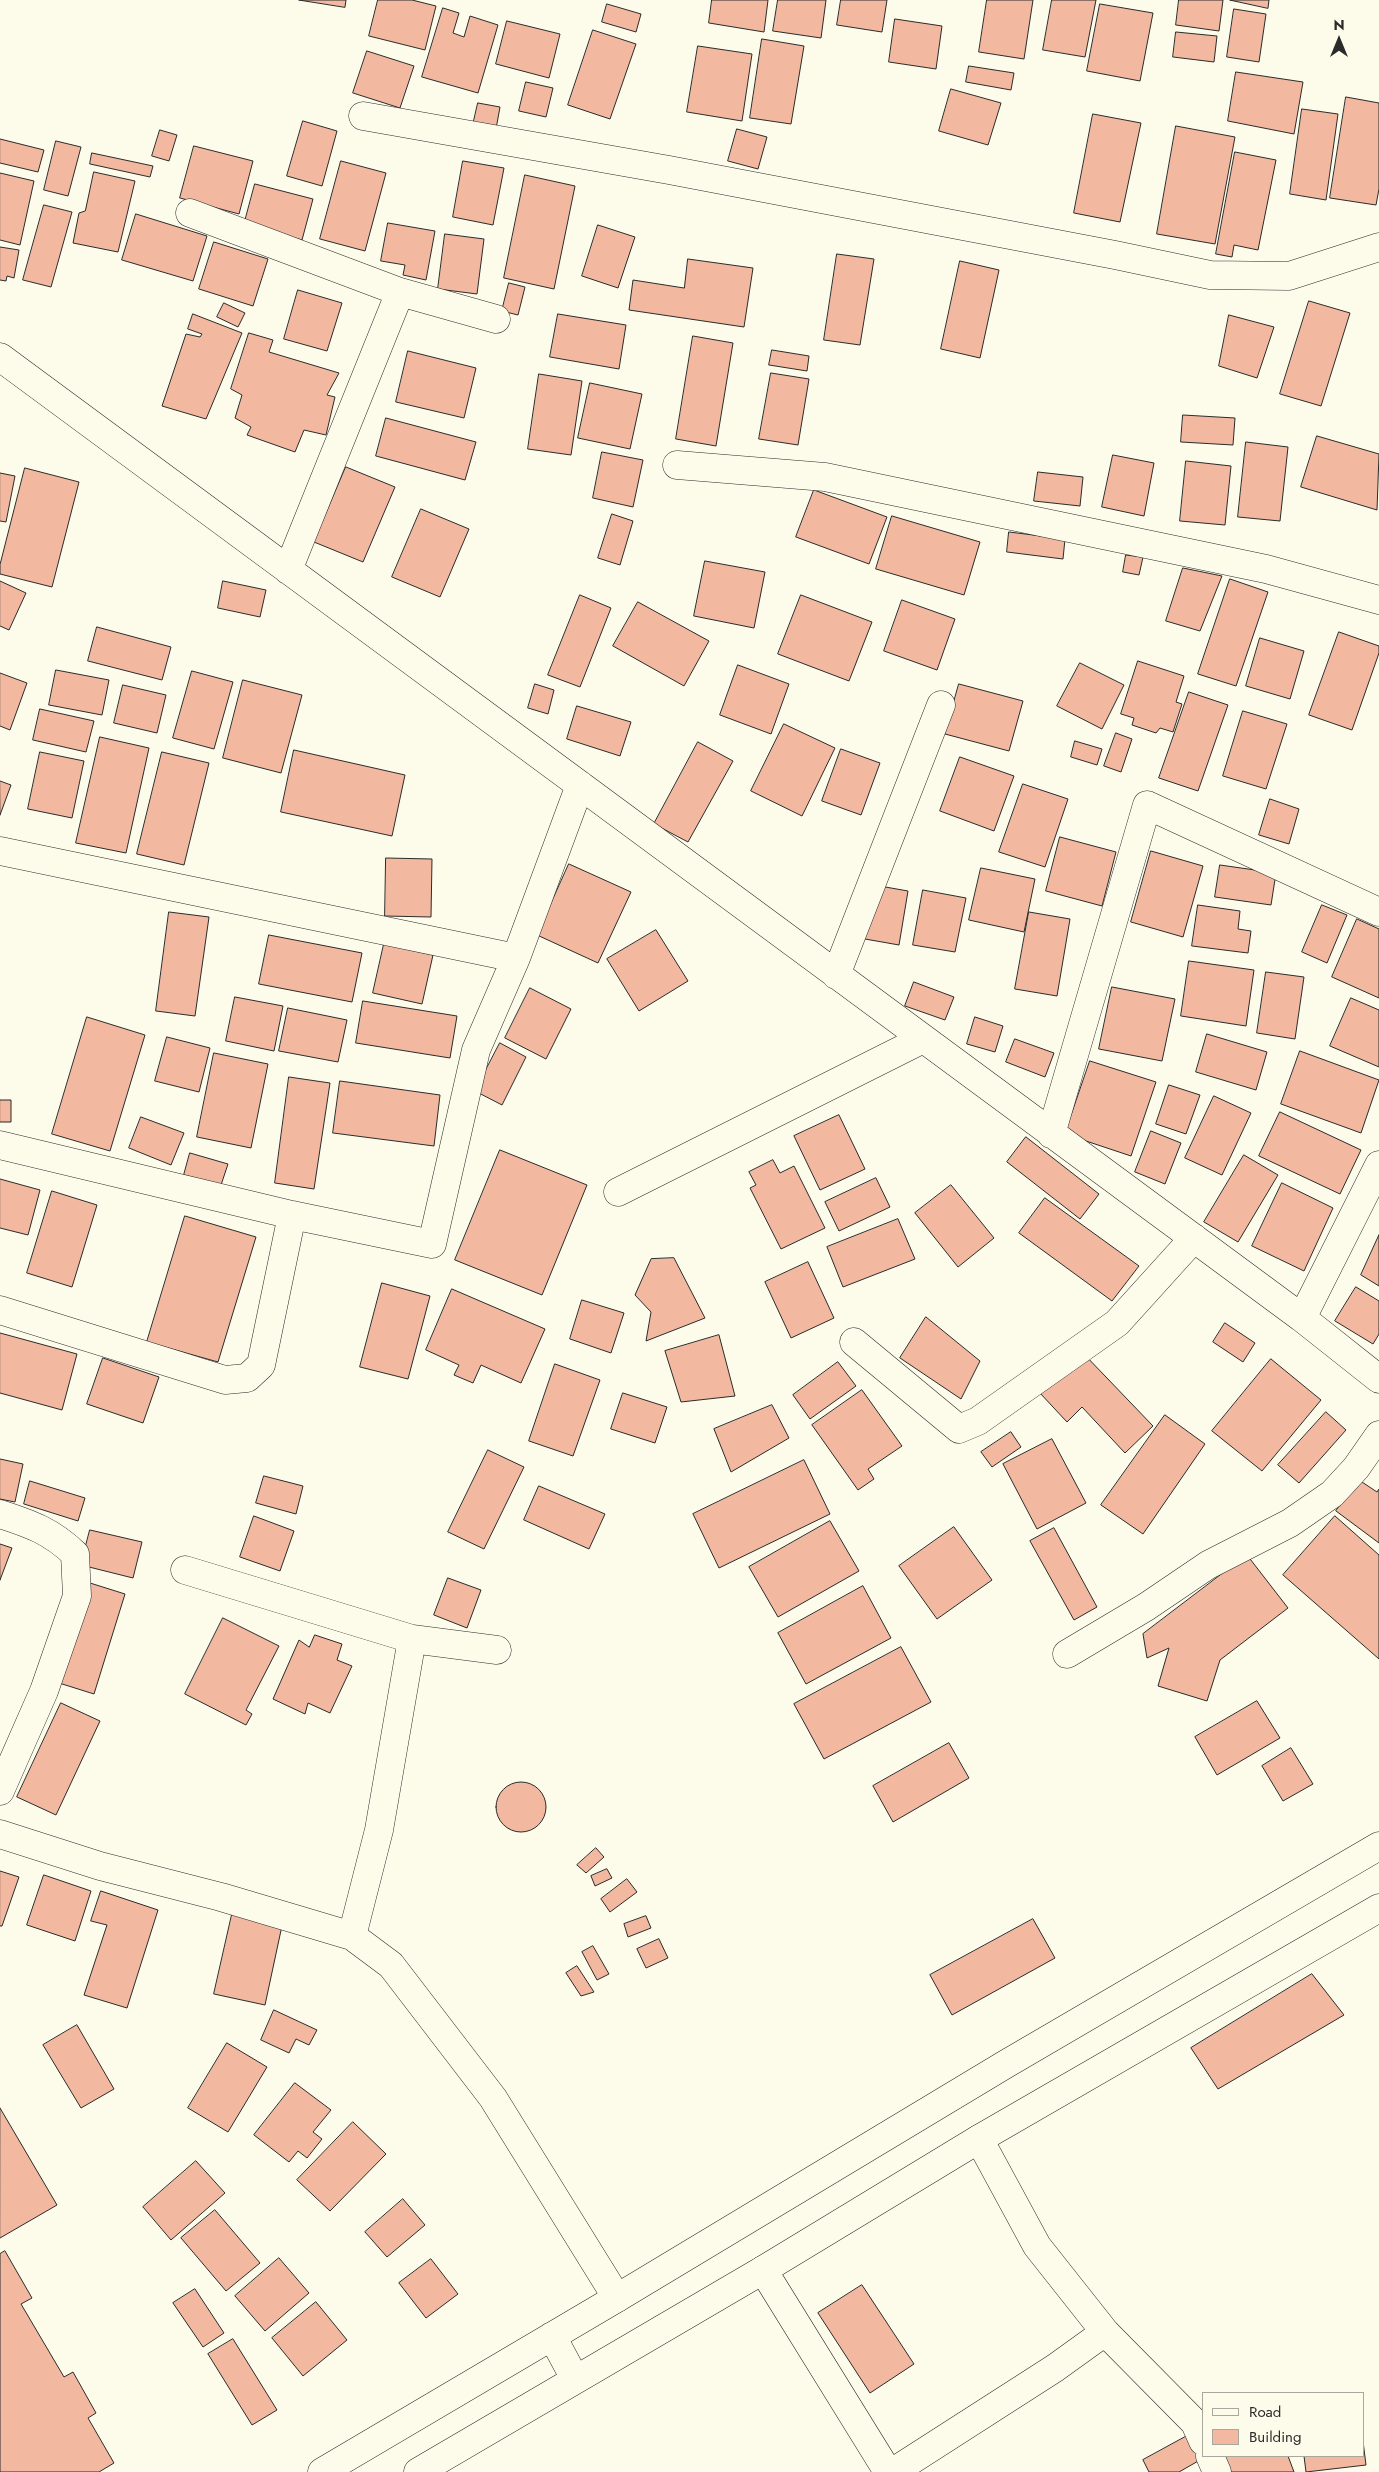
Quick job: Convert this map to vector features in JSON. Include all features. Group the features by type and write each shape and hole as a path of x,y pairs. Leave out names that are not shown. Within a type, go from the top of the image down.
{"street":[{"path":"363,116 679,172 1114,254 1210,275 1289,276 1379,247"},
{"path":"190,213 400,292 496,319"},
{"path":"288,570 400,292"},
{"path":"0,357 1302,1318 1379,1379"},
{"path":"677,465 825,477 1266,569 1379,600"},
{"path":"836,975 940,704"},
{"path":"0,1145 292,1215 432,1244 476,1050 516,958 580,785"},
{"path":"1051,1134 1147,805 1379,912"},
{"path":"0,851 516,958"},
{"path":"618,1192 923,1039"},
{"path":"1302,1318 1379,1165"},
{"path":"0,1310 225,1380 247,1378 262,1365 292,1215"},
{"path":"854,1342 959,1429 978,1421 1117,1323 1194,1238"},
{"path":"1067,1654 1146,1607 1208,1566 1290,1523 1332,1494 1356,1468 1379,1435"},
{"path":"0,1514 31,1524 58,1537 75,1554 76,1596 44,1691 0,1792"},
{"path":"185,1570 412,1639 496,1650"},
{"path":"352,1936 378,1830 412,1639"},
{"path":"0,1834 100,1866 221,1897 352,1936 391,1965 493,2098 617,2298"},
{"path":"322,2472 617,2298 1006,2064 1379,1846"},
{"path":"418,2472 763,2270 979,2139 1379,1908"},
{"path":"979,2139 1037,2246 1105,2332 1195,2423 1202,2438"},
{"path":"763,2270 888,2472"},
{"path":"893,2472 1055,2368 1105,2332"},
{"path":"552,2336 575,2379"},
{"path":"1210,2457 1217,2472"}],"building":[{"path":"299,0 346,0 345,7"},
{"path":"378,0 412,0 436,6 425,50 369,36"},
{"path":"712,0 768,0 764,32 709,23"},
{"path":"778,0 826,0 821,38 773,31"},
{"path":"841,0 887,0 882,32 837,25"},
{"path":"987,0 1033,0 1024,59 979,52"},
{"path":"1052,0 1096,0 1085,57 1043,50"},
{"path":"1179,0 1223,0 1219,31 1176,25"},
{"path":"1230,0 1269,0 1268,8"},
{"path":"607,4 641,14 636,32 602,22"},
{"path":"1100,4 1153,13 1140,81 1087,71"},
{"path":"443,8 459,13 453,33 464,37 470,16 498,25 478,93 422,77"},
{"path":"1234,9 1266,14 1259,62 1227,57"},
{"path":"895,19 942,26 936,69 889,62"},
{"path":"507,21 560,34 549,78 496,64"},
{"path":"593,30 636,44 610,119 568,105"},
{"path":"1176,32 1217,36 1214,62 1173,57"},
{"path":"762,39 804,46 791,124 750,118"},
{"path":"698,46 752,54 742,121 687,112"},
{"path":"367,51 414,66 400,108 353,93"},
{"path":"969,66 1014,73 1011,90 966,82"},
{"path":"1236,72 1303,82 1294,134 1228,121"},
{"path":"526,82 553,88 546,117 519,111"},
{"path":"951,89 1001,103 988,145 939,131"},
{"path":"1346,97 1379,103 1379,189 1376,205 1330,198"},
{"path":"478,103 500,107 496,129 473,125"},
{"path":"1302,109 1338,114 1326,200 1290,194"},
{"path":"1093,114 1141,123 1120,222 1074,213"},
{"path":"303,121 337,131 322,186 287,176"},
{"path":"1176,126 1235,137 1215,244 1157,234"},
{"path":"737,129 767,137 758,169 728,161"},
{"path":"160,130 177,135 169,161 152,156"},
{"path":"0,139 44,150 38,172 0,163"},
{"path":"56,141 81,147 68,196 44,190"},
{"path":"194,146 253,161 239,214 180,198"},
{"path":"1235,152 1276,160 1258,250 1234,245 1232,257 1216,254"},
{"path":"92,153 153,166 150,177 90,164"},
{"path":"341,161 386,173 365,251 320,239"},
{"path":"463,161 504,168 493,225 453,217"},
{"path":"94,172 135,181 118,252 73,243 79,213 85,211"},
{"path":"0,173 34,181 20,245 0,240"},
{"path":"525,175 575,186 554,289 504,278"},
{"path":"255,184 313,199 302,240 244,225"},
{"path":"44,205 72,212 51,287 23,280"},
{"path":"136,214 207,236 193,281 122,260"},
{"path":"388,223 435,231 426,280 403,275 405,265 381,261"},
{"path":"598,225 635,237 618,288 582,276"},
{"path":"445,234 484,239 477,294 438,289"},
{"path":"214,242 268,259 253,306 199,289"},
{"path":"0,247 19,250 14,278 7,276 6,281 0,280"},
{"path":"837,254 874,259 860,345 824,340"},
{"path":"688,259 753,268 744,327 629,310 633,280 684,288"},
{"path":"960,261 999,270 980,358 941,349"},
{"path":"509,283 525,287 518,315 502,311"},
{"path":"298,290 342,303 327,351 284,339"},
{"path":"1309,301 1350,313 1321,406 1280,394"},
{"path":"224,303 245,313 238,327 217,317"},
{"path":"193,314 242,333 206,419 162,406 186,334 200,337 202,334 188,329"},
{"path":"558,314 626,325 619,369 550,357"},
{"path":"1229,315 1274,327 1257,378 1219,366"},
{"path":"249,333 273,340 269,352 339,373 327,395 335,397 326,435 304,430 295,452 247,435 251,427 235,418 242,395 231,389"},
{"path":"693,336 733,343 716,446 676,439"},
{"path":"772,350 809,356 807,371 769,365"},
{"path":"408,351 476,368 464,418 396,402"},
{"path":"771,373 809,379 798,445 759,439"},
{"path":"539,374 582,381 571,455 528,449"},
{"path":"590,383 642,394 630,449 578,438"},
{"path":"1183,415 1235,418 1233,445 1181,442"},
{"path":"386,418 476,442 465,480 376,456"},
{"path":"1317,436 1379,454 1377,510 1301,487"},
{"path":"1246,442 1288,447 1280,521 1238,517"},
{"path":"602,452 643,460 633,507 593,498"},
{"path":"1113,455 1154,463 1144,516 1102,507"},
{"path":"1186,461 1231,466 1225,525 1180,521"},
{"path":"346,467 395,487 363,562 314,542"},
{"path":"25,468 79,482 52,587 0,574 0,565"},
{"path":"1038,472 1083,477 1080,506 1034,501"},
{"path":"0,473 15,476 6,522 0,521"},
{"path":"814,490 887,517 869,564 796,537"},
{"path":"421,509 469,529 440,597 392,577"},
{"path":"612,514 633,521 620,565 598,558"},
{"path":"892,516 980,542 964,595 876,569"},
{"path":"1009,532 1065,539 1063,559 1007,552"},
{"path":"1126,555 1143,557 1139,575 1123,572"},
{"path":"705,561 765,572 754,628 694,616"},
{"path":"1183,568 1222,576 1200,631 1166,621"},
{"path":"1230,579 1268,592 1236,686 1198,674"},
{"path":"0,581 26,593 9,630 0,626"},
{"path":"223,581 266,590 260,617 218,608"},
{"path":"580,595 611,608 580,687 548,675"},
{"path":"801,595 872,622 849,681 778,654"},
{"path":"902,600 955,619 937,670 884,651"},
{"path":"638,602 709,641 684,686 613,646"},
{"path":"97,627 171,647 162,680 88,661"},
{"path":"1339,632 1379,646 1379,653 1352,730 1309,715"},
{"path":"1260,638 1304,651 1290,699 1246,686"},
{"path":"1138,661 1184,676 1176,702 1182,704 1173,732 1160,728 1156,733 1132,725 1134,718 1121,714"},
{"path":"1080,663 1124,685 1102,729 1057,706"},
{"path":"738,665 789,684 771,734 720,715"},
{"path":"56,670 109,680 102,715 49,705"},
{"path":"192,671 233,682 214,749 173,738"},
{"path":"0,673 27,683 10,730 0,726"},
{"path":"243,680 302,695 281,773 223,758"},
{"path":"535,684 554,690 548,714 528,708"},
{"path":"959,684 1023,701 1009,751 945,734"},
{"path":"123,685 166,695 157,733 114,723"},
{"path":"1189,692 1228,705 1198,791 1159,778"},
{"path":"577,706 631,722 620,756 567,739"},
{"path":"40,709 94,721 86,752 33,740"},
{"path":"1243,711 1287,724 1266,789 1223,776"},
{"path":"784,724 835,748 802,816 751,791"},
{"path":"1116,733 1132,739 1121,772 1104,766"},
{"path":"100,737 149,748 126,853 76,843"},
{"path":"1075,741 1102,749 1097,765 1071,757"},
{"path":"698,742 733,761 688,842 654,824"},
{"path":"841,749 880,763 861,815 822,801"},
{"path":"294,750 405,775 392,836 281,812"},
{"path":"40,752 84,761 72,818 28,809"},
{"path":"162,752 209,763 184,865 137,854"},
{"path":"960,757 1014,776 994,831 940,811"},
{"path":"0,781 11,785 0,815"},
{"path":"1023,784 1068,799 1045,867 999,852"},
{"path":"1270,799 1299,809 1289,844 1259,835"},
{"path":"1060,837 1116,852 1102,906 1046,891"},
{"path":"1151,851 1203,866 1183,937 1131,922"},
{"path":"386,858 432,859 431,917 385,916"},
{"path":"569,864 631,892 598,963 537,935"},
{"path":"1220,865 1276,873 1271,905 1215,897"},
{"path":"981,868 1035,879 1024,932 969,920"},
{"path":"874,885 908,891 899,945 865,939"},
{"path":"923,890 966,898 955,952 913,945"},
{"path":"1198,905 1240,911 1238,929 1251,931 1248,953 1192,946"},
{"path":"1322,905 1347,915 1327,963 1302,952"},
{"path":"169,912 209,917 195,1016 156,1011"},
{"path":"1029,912 1070,919 1057,996 1015,989"},
{"path":"1357,919 1379,929 1379,998 1332,977"},
{"path":"656,930 688,981 639,1011 607,959"},
{"path":"269,935 362,953 352,1002 259,984"},
{"path":"384,944 433,955 422,1004 373,993"},
{"path":"1189,961 1254,970 1246,1026 1181,1016"},
{"path":"1266,972 1304,977 1295,1039 1257,1033"},
{"path":"914,982 954,997 945,1020 905,1006"},
{"path":"1112,987 1175,999 1162,1061 1099,1049"},
{"path":"530,988 571,1009 546,1059 505,1038"},
{"path":"235,997 283,1006 274,1051 226,1041"},
{"path":"1351,998 1379,1010 1379,1067 1330,1046"},
{"path":"363,1001 457,1016 450,1058 356,1043"},
{"path":"288,1008 347,1020 338,1062 279,1051"},
{"path":"87,1017 145,1035 110,1151 52,1134"},
{"path":"975,1017 1003,1026 995,1052 967,1044"},
{"path":"1207,1034 1267,1052 1256,1090 1196,1072"},
{"path":"167,1037 210,1048 199,1092 155,1081"},
{"path":"1015,1039 1054,1053 1045,1077 1006,1062"},
{"path":"500,1043 526,1057 502,1105 475,1091"},
{"path":"1300,1051 1379,1080 1361,1133 1281,1104"},
{"path":"214,1053 268,1064 251,1148 197,1137"},
{"path":"1090,1061 1156,1082 1131,1156 1065,1134"},
{"path":"289,1077 330,1083 314,1189 275,1183"},
{"path":"340,1081 440,1095 434,1146 333,1133"},
{"path":"1169,1085 1200,1095 1186,1134 1156,1124"},
{"path":"1214,1096 1251,1113 1222,1175 1185,1158"},
{"path":"0,1100 11,1100 11,1122 0,1122"},
{"path":"1280,1112 1361,1150 1340,1194 1259,1156"},
{"path":"839,1115 865,1169 820,1190 794,1136"},
{"path":"141,1117 184,1133 171,1165 129,1148"},
{"path":"1151,1131 1181,1143 1165,1184 1135,1172"},
{"path":"1026,1137 1099,1194 1080,1219 1007,1162"},
{"path":"500,1150 587,1185 542,1295 455,1260"},
{"path":"190,1153 228,1164 221,1185 184,1175"},
{"path":"1244,1155 1278,1175 1238,1242 1204,1222"},
{"path":"773,1160 780,1173 794,1166 825,1228 781,1249 750,1188 756,1185 749,1172"},
{"path":"876,1178 890,1207 839,1231 825,1202"},
{"path":"0,1179 40,1190 28,1235 0,1228"},
{"path":"1282,1183 1333,1208 1304,1271 1252,1246"},
{"path":"951,1185 994,1238 958,1267 915,1213"},
{"path":"52,1191 97,1205 72,1287 27,1273"},
{"path":"1045,1198 1139,1266 1112,1301 1019,1233"},
{"path":"185,1216 256,1237 218,1362 147,1342"},
{"path":"898,1219 915,1259 843,1287 827,1247"},
{"path":"1379,1235 1379,1286 1361,1275"},
{"path":"674,1258 705,1318 646,1341 651,1312 635,1295 651,1259"},
{"path":"808,1262 834,1318 791,1338 765,1282"},
{"path":"382,1283 430,1296 408,1379 360,1367"},
{"path":"1356,1287 1379,1301 1379,1334 1373,1344 1335,1321"},
{"path":"452,1289 545,1329 521,1383 481,1365 473,1383 454,1375 459,1365 426,1350"},
{"path":"582,1300 624,1313 611,1353 570,1339"},
{"path":"926,1317 980,1361 961,1399 900,1358"},
{"path":"1225,1323 1255,1343 1243,1362 1213,1342"},
{"path":"0,1333 77,1354 62,1410 0,1393"},
{"path":"719,1335 735,1396 681,1402 665,1351"},
{"path":"1082,1352 1153,1426 1125,1453 1082,1407 1067,1422 1039,1392"},
{"path":"103,1358 159,1377 143,1423 87,1404"},
{"path":"1271,1359 1321,1400 1262,1471 1212,1431"},
{"path":"838,1362 856,1386 810,1419 793,1395"},
{"path":"555,1364 600,1380 573,1456 529,1441"},
{"path":"862,1390 902,1446 868,1469 874,1479 858,1490 812,1425"},
{"path":"623,1393 667,1407 655,1443 611,1429"},
{"path":"772,1405 789,1438 731,1472 714,1429"},
{"path":"1326,1412 1346,1430 1299,1483 1278,1465"},
{"path":"1165,1415 1205,1444 1143,1534 1101,1505"},
{"path":"1011,1432 1021,1447 992,1467 981,1452"},
{"path":"1052,1439 1086,1503 1037,1529 1003,1464"},
{"path":"488,1450 524,1467 484,1549 448,1532"},
{"path":"0,1459 23,1464 15,1502 0,1499"},
{"path":"804,1460 830,1514 719,1568 693,1514"},
{"path":"264,1476 303,1486 296,1514 256,1503"},
{"path":"1359,1480 1377,1492 1379,1489 1379,1543 1336,1511"},
{"path":"30,1481 85,1498 78,1521 24,1504"},
{"path":"539,1486 605,1514 589,1549 524,1520"},
{"path":"254,1516 294,1531 280,1571 240,1557"},
{"path":"1335,1516 1379,1555 1379,1659 1283,1575"},
{"path":"830,1521 859,1571 778,1617 749,1567"},
{"path":"954,1527 992,1580 937,1619 899,1566"},
{"path":"1054,1528 1097,1607 1074,1620 1030,1541"},
{"path":"90,1530 142,1542 133,1578 81,1565"},
{"path":"0,1544 12,1548 0,1580"},
{"path":"1247,1555 1288,1608 1220,1660 1207,1701 1158,1686 1169,1648 1147,1658 1143,1634"},
{"path":"448,1578 481,1590 467,1628 434,1615"},
{"path":"90,1583 125,1594 94,1694 59,1683"},
{"path":"863,1586 891,1638 806,1684 778,1633"},
{"path":"223,1618 279,1646 246,1710 252,1714 246,1725 185,1694"},
{"path":"315,1635 342,1644 337,1660 352,1666 330,1713 308,1703 305,1714 273,1699 299,1640 309,1647"},
{"path":"901,1647 931,1702 824,1759 794,1704"},
{"path":"1257,1701 1280,1738 1217,1775 1195,1737"},
{"path":"61,1703 100,1721 56,1815 17,1797"},
{"path":"949,1743 969,1778 893,1822 873,1786"},
{"path":"1291,1748 1313,1784 1283,1801 1262,1766"},
{"path":"516,1782 526,1782 539,1789 546,1802 546,1812 539,1825 526,1832 516,1832 507,1828 500,1821 496,1812 496,1802 500,1793 507,1786"},
{"path":"596,1848 604,1857 586,1873 577,1865"},
{"path":"607,1869 612,1878 595,1886 591,1876"},
{"path":"0,1871 19,1877 2,1926 0,1926"},
{"path":"44,1875 91,1891 75,1941 27,1925"},
{"path":"627,1879 637,1892 610,1912 601,1899"},
{"path":"101,1891 158,1910 127,2008 84,1995 107,1925 91,1921"},
{"path":"233,1910 283,1921 265,2005 214,1994"},
{"path":"646,1916 651,1928 628,1937 624,1924"},
{"path":"1033,1919 1055,1958 952,2015 930,1975"},
{"path":"659,1939 668,1958 646,1968 637,1949"},
{"path":"593,1946 609,1974 597,1980 582,1952"},
{"path":"577,1966 594,1992 581,1996 566,1973"},
{"path":"1312,1974 1344,2015 1218,2089 1191,2048"},
{"path":"274,2010 317,2030 309,2045 296,2039 289,2053 261,2040"},
{"path":"77,2025 114,2089 81,2108 43,2045"},
{"path":"227,2043 267,2067 228,2132 188,2108"},
{"path":"295,2083 331,2110 313,2132 322,2139 307,2158 298,2151 289,2162 254,2135"},
{"path":"0,2108 57,2205 0,2238"},
{"path":"353,2122 386,2154 330,2211 297,2180"},
{"path":"196,2161 225,2193 171,2240 143,2207"},
{"path":"403,2199 425,2225 387,2257 365,2232"},
{"path":"215,2210 260,2263 226,2291 181,2238"},
{"path":"5,2251 32,2298 21,2304 64,2377 73,2372 96,2413 88,2418 114,2463 99,2472 0,2472 0,2254"},
{"path":"279,2258 309,2293 265,2331 235,2296"},
{"path":"431,2259 458,2294 426,2318 399,2283"},
{"path":"862,2285 914,2364 870,2393 818,2313"},
{"path":"195,2289 224,2333 203,2347 173,2303"},
{"path":"316,2302 347,2340 303,2376 272,2338"},
{"path":"233,2339 277,2410 252,2425 208,2354"},
{"path":"1187,2436 1200,2460 1179,2472 1149,2472 1143,2460"},
{"path":"1364,2449 1366,2465 1306,2472 1304,2457 1364,2457"},
{"path":"1225,2457 1288,2457 1294,2472 1231,2472"}]}
